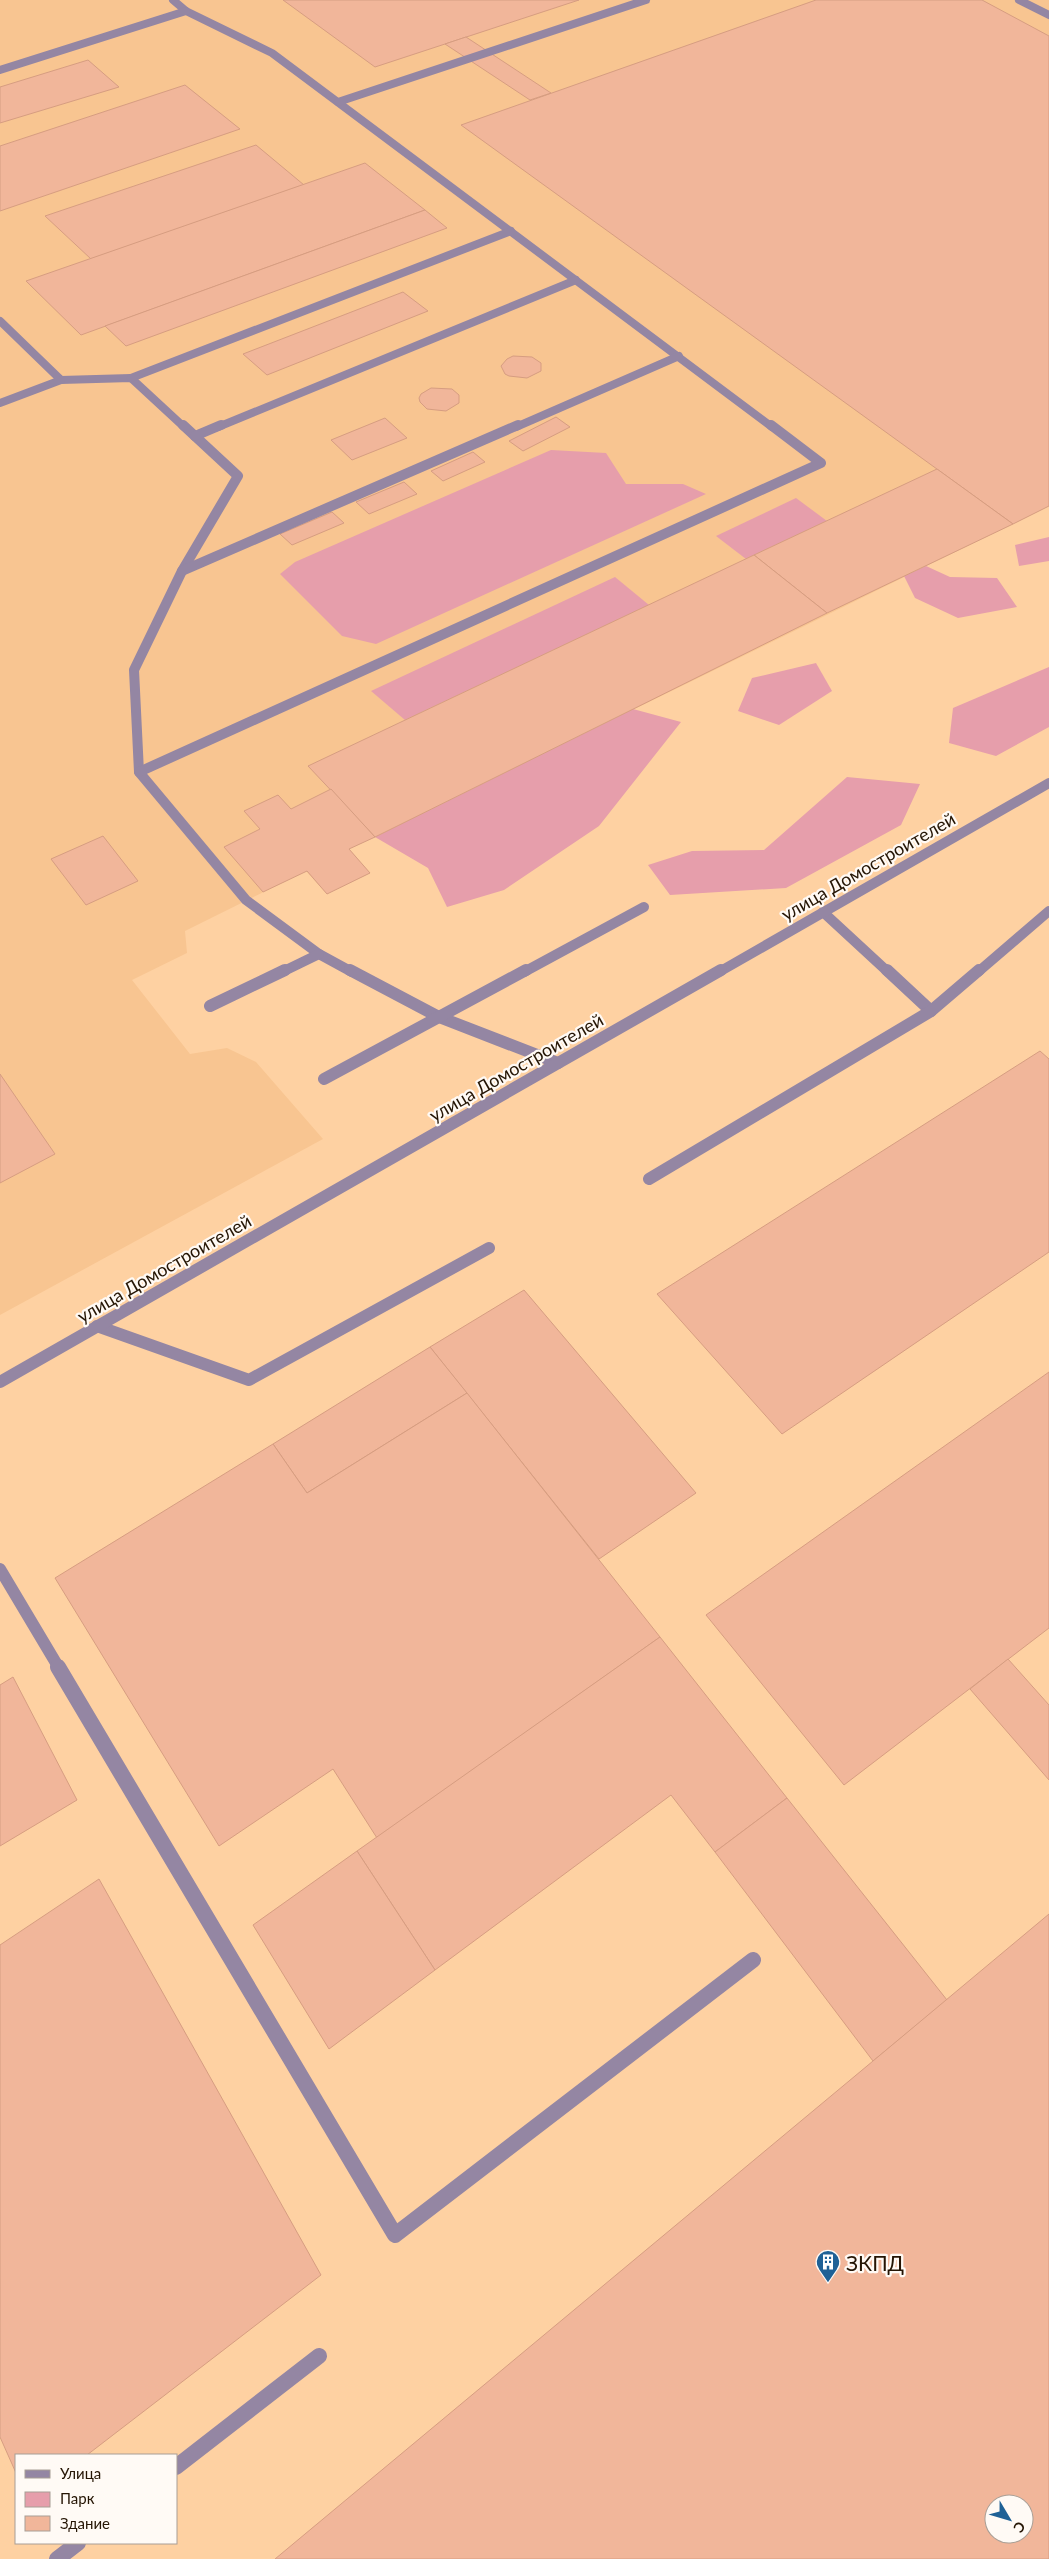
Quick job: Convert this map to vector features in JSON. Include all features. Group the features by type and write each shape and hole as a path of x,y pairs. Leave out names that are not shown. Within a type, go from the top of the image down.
{"street":[{"path":"139,772 821,463 272,53 186,11 173,0"},
{"path":"338,102 646,0"},
{"path":"1019,0 1049,15"},
{"path":"0,70 186,11"},
{"path":"0,403 61,380 131,378 511,231"},
{"path":"195,436 576,280"},
{"path":"0,321 61,380"},
{"path":"182,571 679,356"},
{"path":"131,378 238,476 182,571 134,670 139,772 246,900 318,954 439,1017 558,1063"},
{"name":"улица Домостроителей","path":"0,1382 1049,782"},
{"path":"324,1079 644,907"},
{"path":"649,1179 931,1011 1049,911"},
{"path":"823,912 931,1011"},
{"path":"210,1006 318,954"},
{"path":"97,1326 248,1380 489,1248"},
{"path":"0,1569 395,2235 753,1960"},
{"path":"178,2464 319,2356"},
{"path":"57,2559 77,2544"}],"shaded area":[{"path":"0,0 1049,0 1049,506 349,849 370,873 327,894 306,871 185,931 187,953 132,980 190,1054 227,1048 256,1062 323,1139 0,1315"}],"green space":[{"path":"551,450 606,453 626,484 683,484 706,494 376,644 342,636 280,574 295,562"},
{"path":"796,498 827,521 746,559 716,536"},
{"path":"1049,537 1049,561 1019,566 1015,545"},
{"path":"926,566 950,577 997,578 1017,607 958,618 915,598 904,576"},
{"path":"615,577 649,605 405,720 371,691"},
{"path":"816,663 832,691 779,725 738,711 752,678"},
{"path":"1049,667 1049,727 996,756 949,743 953,708"},
{"path":"633,709 681,722 599,826 504,890 447,907 428,868 375,837"},
{"path":"847,777 920,784 901,825 786,888 670,895 648,865 692,851 764,850"}],"building":[{"path":"283,0 579,0 375,67"},
{"path":"816,0 982,0 1049,36 1049,506 1013,524 461,125"},
{"path":"466,37 551,93 530,100 445,44"},
{"path":"88,60 119,87 0,123 0,87"},
{"path":"185,85 240,129 0,211 0,146"},
{"path":"256,145 304,185 91,259 45,216"},
{"path":"365,163 425,210 81,335 26,281"},
{"path":"425,210 447,228 126,346 105,326"},
{"path":"403,292 428,311 267,375 243,354"},
{"path":"513,356 532,357 541,363 541,371 527,378 505,374 501,366 507,359"},
{"path":"431,388 452,389 459,395 459,403 446,411 427,409 420,402 419,398 421,394"},
{"path":"556,417 570,427 523,451 509,441"},
{"path":"385,418 407,438 352,460 331,440"},
{"path":"473,452 485,462 443,481 431,471"},
{"path":"937,469 1013,524 827,613 754,555"},
{"path":"404,482 417,494 369,514 356,502"},
{"path":"332,512 344,523 292,545 280,534"},
{"path":"754,555 827,613 375,837 308,766"},
{"path":"331,789 375,837 349,849 370,873 327,894 307,871 263,892 224,847 260,829 244,811 278,795 291,809"},
{"path":"103,836 138,881 86,905 51,859"},
{"path":"1040,1051 1049,1059 1049,1252 782,1434 657,1294"},
{"path":"0,1074 55,1154 0,1183"},
{"path":"524,1290 696,1493 599,1559 430,1347"},
{"path":"430,1347 467,1393 307,1493 273,1444"},
{"path":"1049,1372 1049,1628 844,1785 706,1615"},
{"path":"467,1393 660,1637 377,1838 333,1769 219,1846 55,1578 273,1444 307,1493"},
{"path":"660,1637 787,1798 715,1852 671,1795 435,1970 357,1851"},
{"path":"1008,1659 1049,1705 1049,1780 970,1689"},
{"path":"13,1677 77,1800 0,1846 0,1685"},
{"path":"787,1798 947,2000 873,2061 715,1852"},
{"path":"357,1851 435,1970 329,2049 253,1925"},
{"path":"99,1879 321,2275 88,2454 15,2454 15,2471 0,2437 0,1945"},
{"name":"ЗКПД","path":"1049,1914 1049,2559 275,2559"}],"place":[{"name":"ЗКПД","path":"828,2283"}]}
